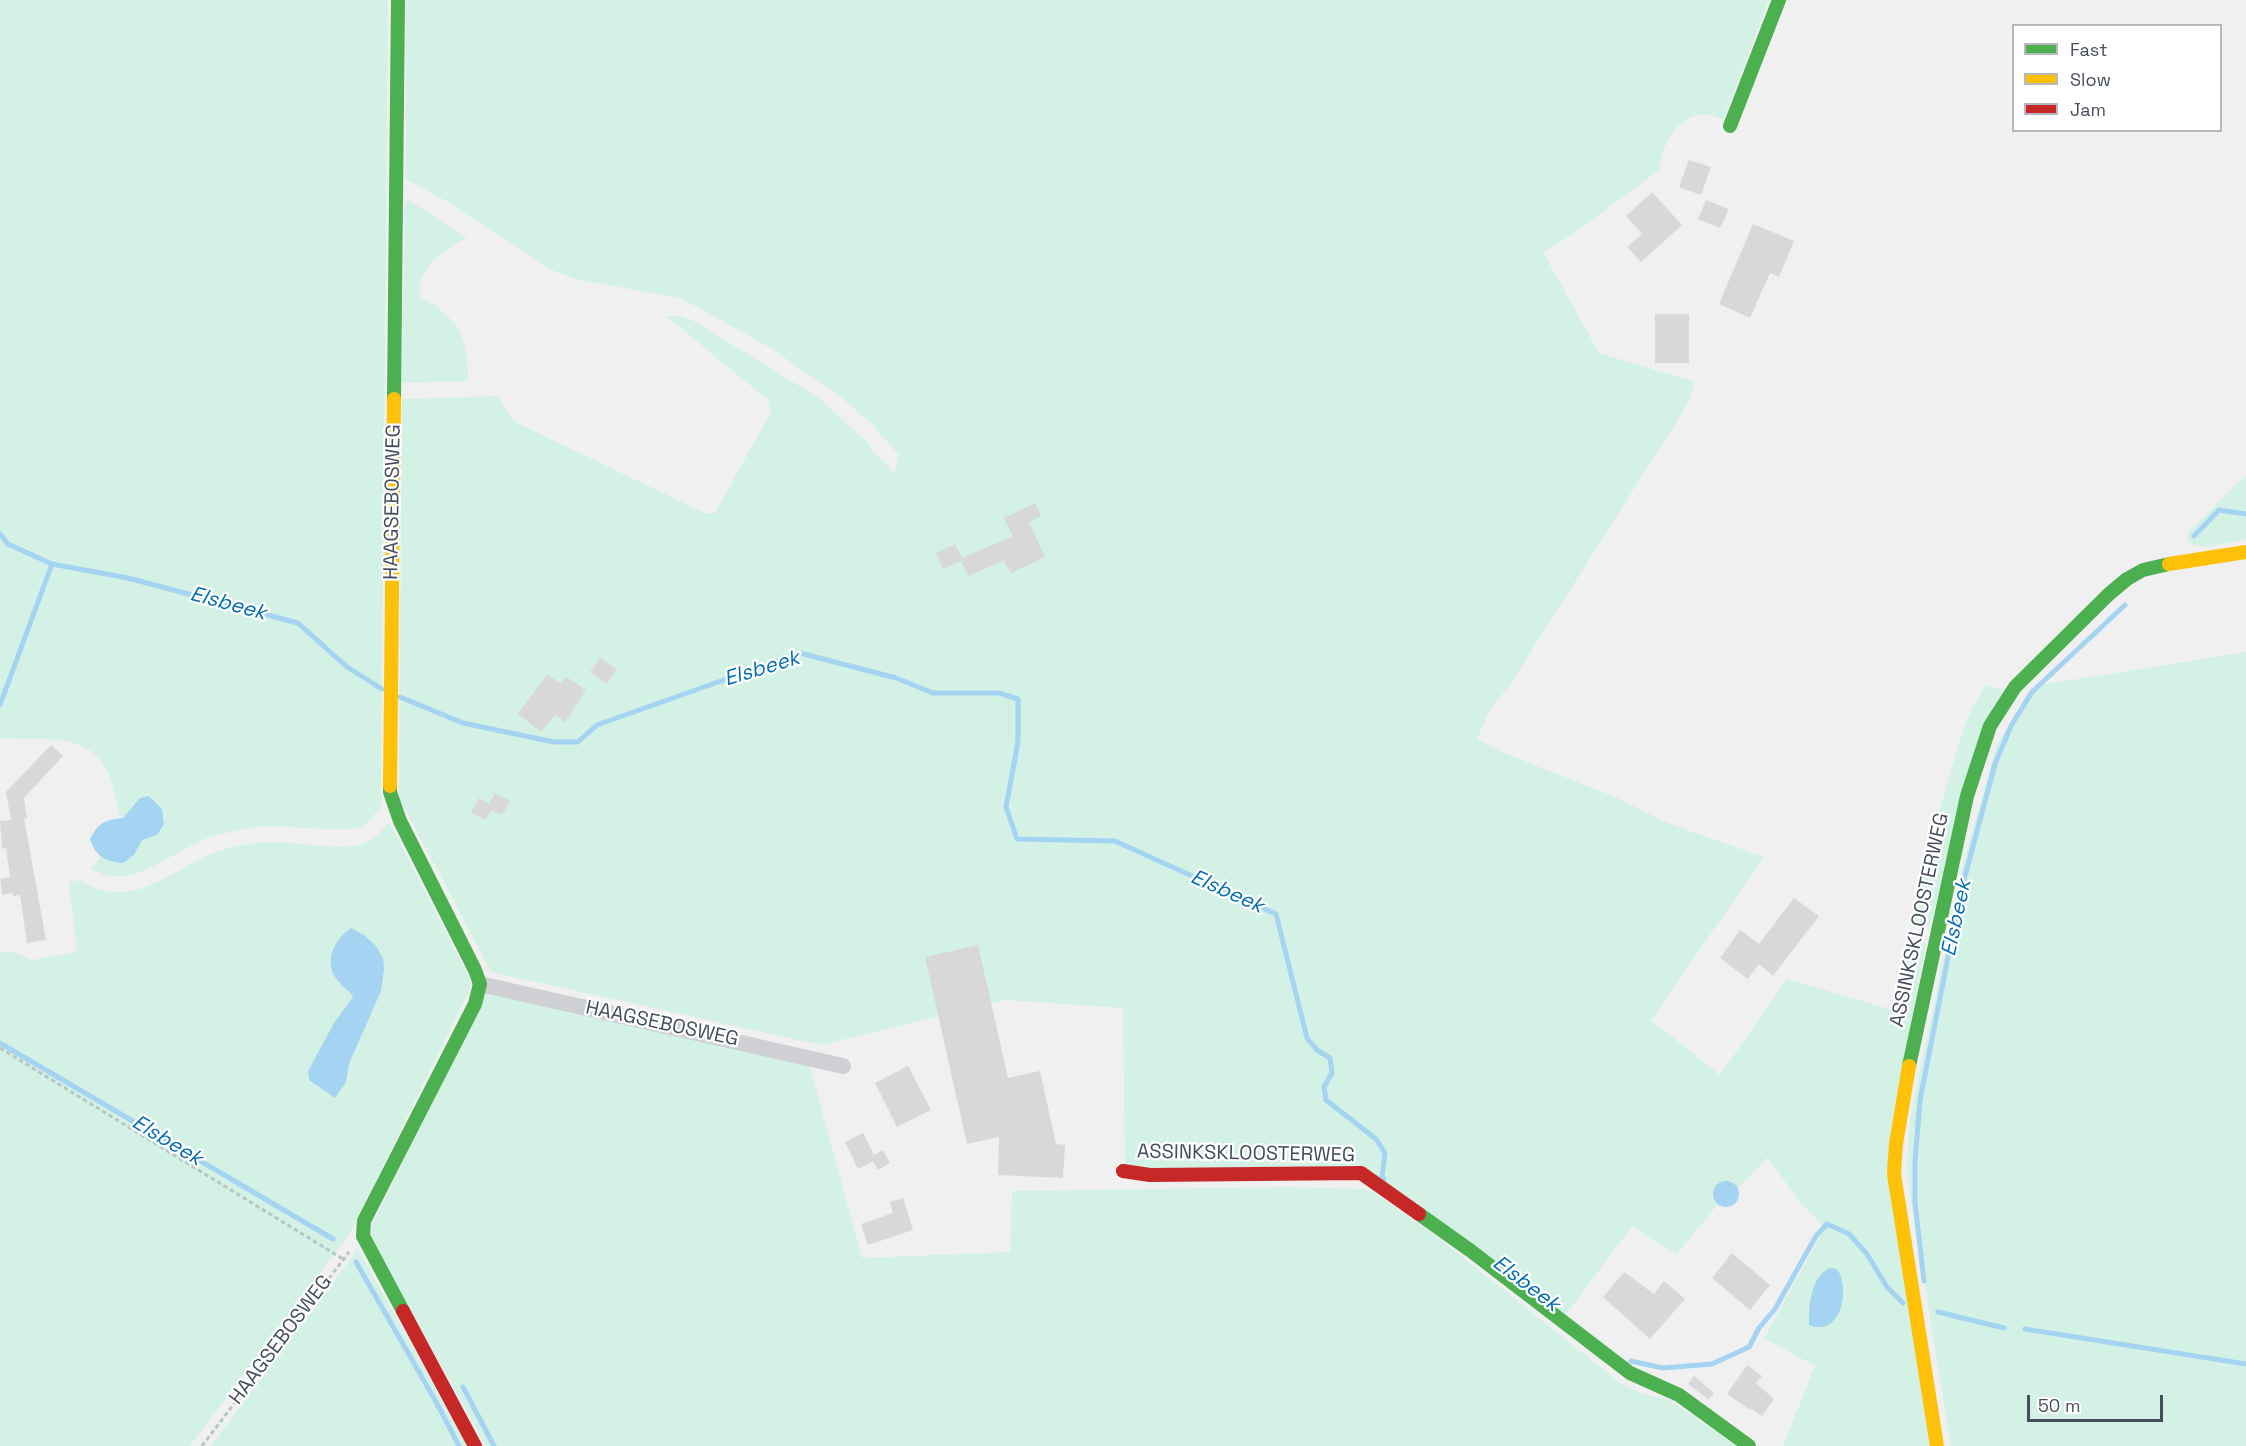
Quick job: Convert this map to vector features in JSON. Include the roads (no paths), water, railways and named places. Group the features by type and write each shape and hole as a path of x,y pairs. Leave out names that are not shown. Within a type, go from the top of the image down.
{"street":[{"name":"HAAGSEBOSWEG","path":"398,0 390,792 400,821 476,970 480,984 843,1066"},
{"path":"1730,126 1779,0"},
{"name":"ASSINKSKLOOSTERWEG","path":"1937,1446 1894,1174 1896,1144 1913,1043 1967,795 1990,726 2015,687 2127,579 2143,570 2160,565 2246,552"},
{"path":"475,1446 363,1236 364,1221 475,1004 480,984"},
{"name":"ASSINKSKLOOSTERWEG","path":"1123,1171 1150,1175 1361,1173 1471,1251 1630,1373 1678,1395 1749,1446"}],"water":[{"path":"149,796 162,809 164,824 157,835 142,840 134,855 123,863 111,861 98,854 90,839 96,829 107,821 123,818 140,798"},
{"path":"351,928 364,935 376,946 383,958 384,969 381,991 349,1064 346,1082 335,1098 309,1080 308,1071 334,1023 353,997 339,982 331,968 335,945"},
{"path":"1726,1181 1735,1185 1739,1194 1735,1203 1726,1207 1717,1203 1713,1194 1717,1185"},
{"path":"1830,1268 1837,1269 1841,1278 1843,1299 1840,1309 1836,1318 1829,1325 1820,1327 1809,1325 1812,1293 1818,1278"}],"waterway":[{"name":"Elsbeek","path":"2194,536 2219,510 2246,514"},
{"name":"Elsbeek","path":"0,534 8,544 52,564 128,578 298,623 347,667 382,689"},
{"name":"Elsbeek","path":"0,705 52,564"},
{"name":"Elsbeek","path":"1924,1281 1915,1203 1915,1161 1920,1100 1961,891 1995,764 2011,726 2032,692 2125,605"},
{"name":"Elsbeek","path":"400,697 463,723 554,742 578,742 597,725 800,653 896,678 933,693 999,693 1018,699 1018,742 1006,807 1017,839 1115,841 1276,914 1307,1038 1317,1050 1330,1058 1332,1073 1324,1087 1326,1100 1376,1139 1385,1153 1382,1177 1384,1179"},
{"name":"Elsbeek","path":"0,1043 333,1239"},
{"name":"Elsbeek","path":"1631,1361 1663,1368 1712,1364 1749,1347 1759,1328 1775,1309 1816,1236 1827,1224 1849,1234 1867,1254 1887,1287 1903,1303"},
{"path":"356,1262 459,1446"},
{"path":"1938,1312 2004,1328"},
{"path":"2025,1329 2246,1364"},
{"path":"463,1387 494,1446"}]}
